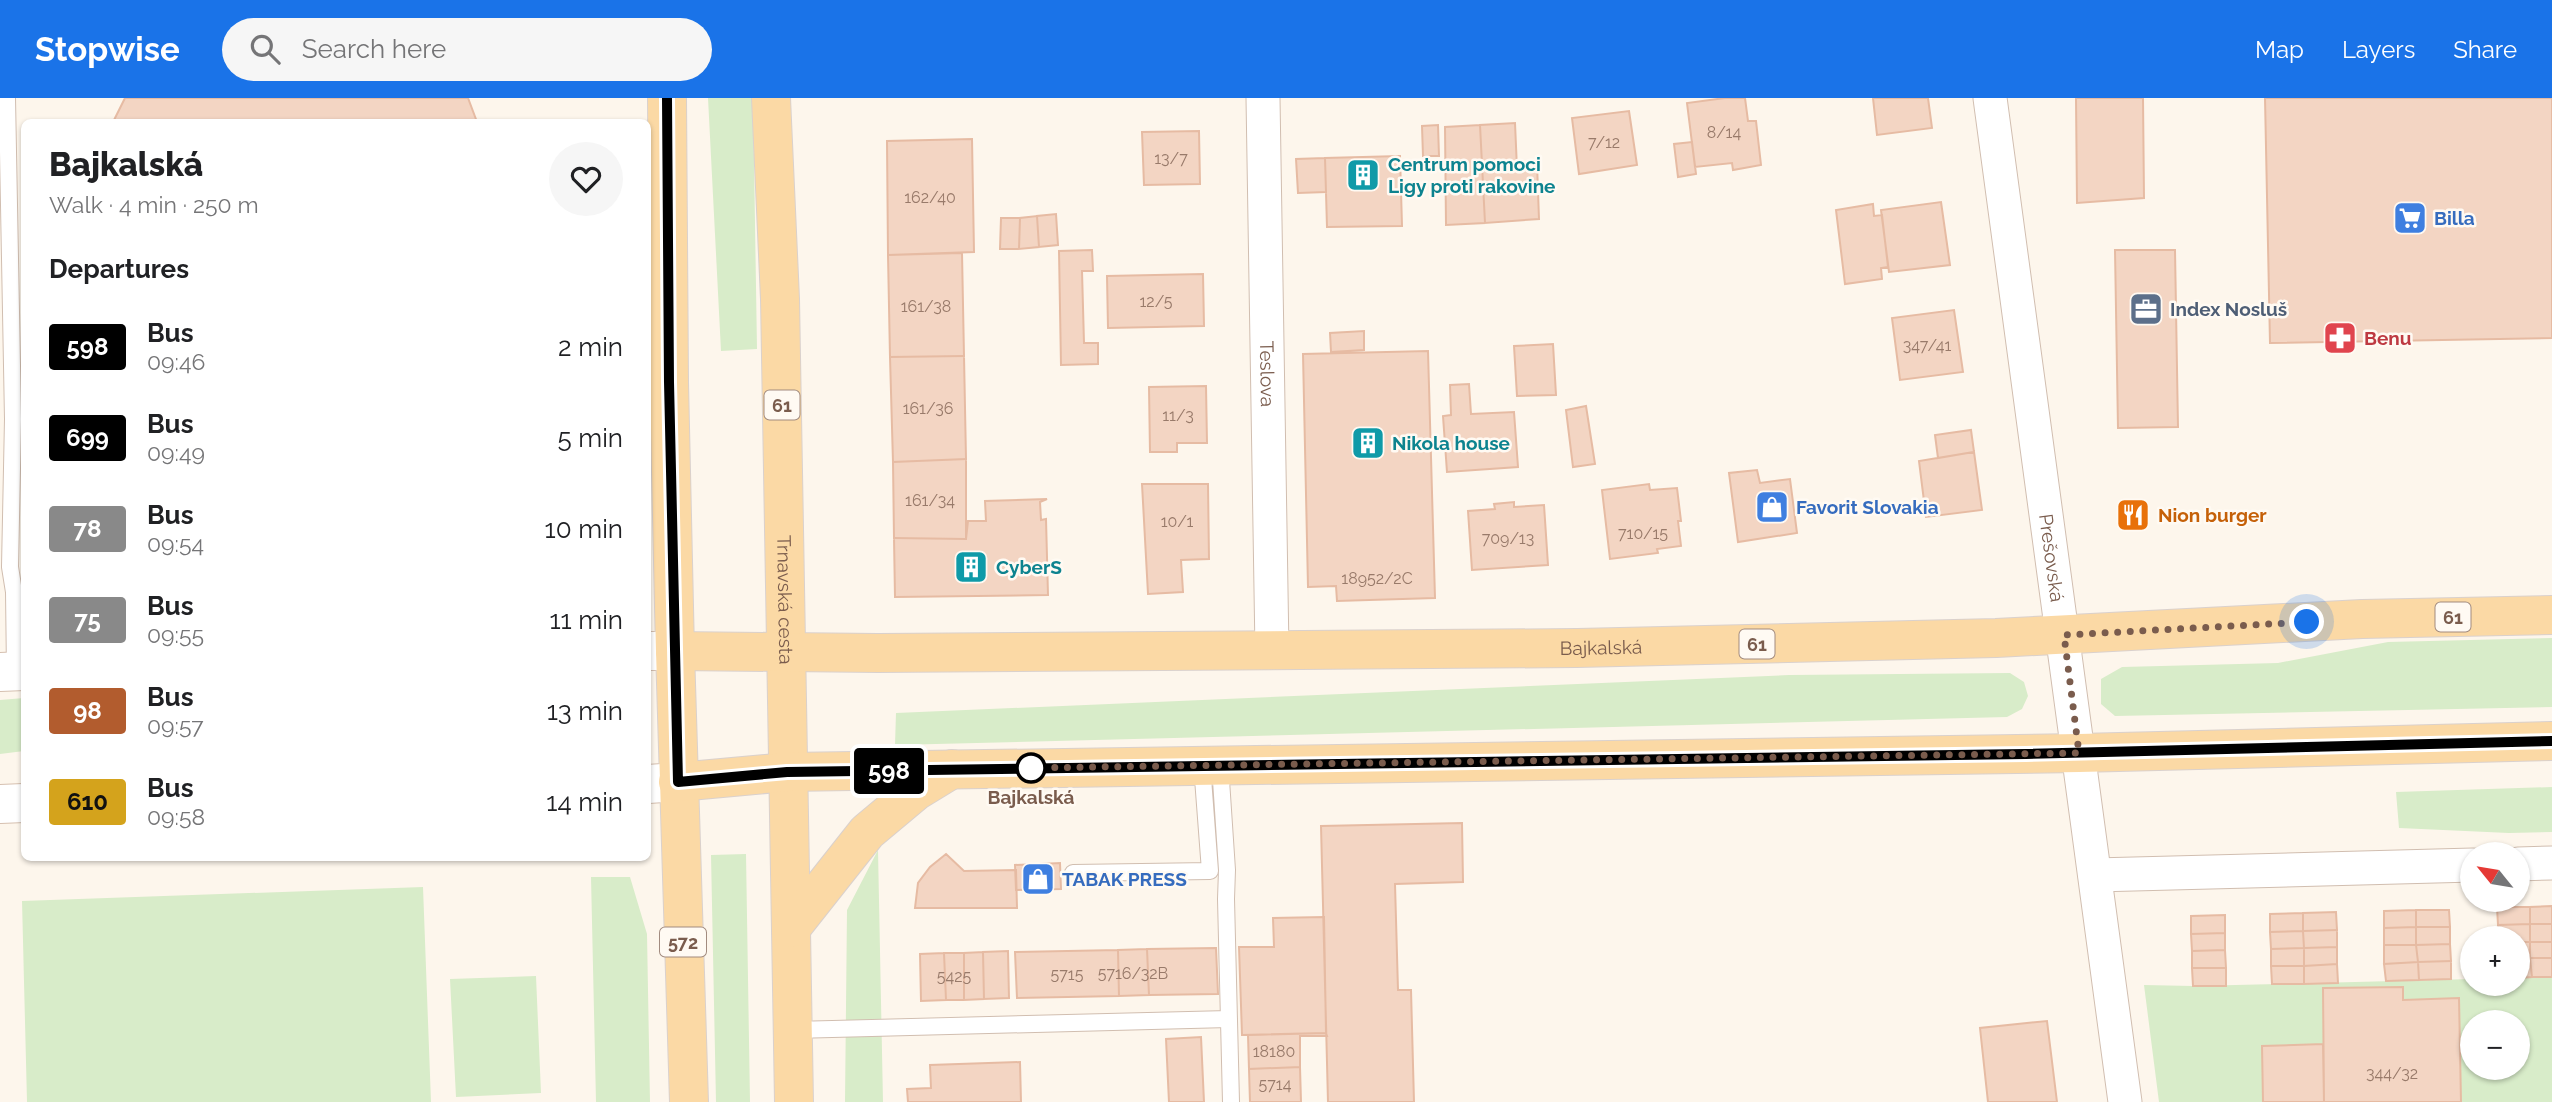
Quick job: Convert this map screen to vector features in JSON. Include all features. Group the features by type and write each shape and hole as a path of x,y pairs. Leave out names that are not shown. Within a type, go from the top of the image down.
{"main road":[{"path":"667,98 669,382 661,651 663,783 787,772 2079,753 2552,741"},
{"name":"Trnavská cesta","path":"771,98 780,299 794,1102"},
{"name":"Bajkalská","path":"661,651 1577,648 2064,635 2361,619 2552,615"},
{"path":"791,928 867,832 916,791 952,769"},
{"name":"572","path":"663,783 689,1102"},
{"path":"0,804 21,803"}],"street":[{"name":"Teslova","path":"1263,98 1272,651"},
{"name":"Prešovská","path":"1990,98 2125,1102"},
{"path":"2530,864 2552,863"},
{"path":"2095,875 2460,865"}],"lane":[{"path":"7,98 6,367 10,567 7,592 13,672"},
{"path":"1211,765 1219,870 1226,899 1231,1102"},
{"path":"1073,873 1219,870"},
{"path":"793,1030 1229,1019"}],"green space":[{"path":"708,98 753,98 757,349 721,351"},
{"path":"2552,638 2552,707 2115,716 2101,704 2101,679 2122,667 2278,663 2388,642"},
{"path":"2010,673 2024,682 2028,696 2022,709 2007,717 895,745 896,713 1789,675"},
{"path":"21,698 21,751 0,754 0,700"},
{"path":"2552,787 2552,832 2509,833 2399,828 2396,792"},
{"path":"878,850 883,1102 845,1102 847,910"},
{"path":"746,854 750,1102 716,1102 711,855"},
{"path":"591,877 630,877 647,934 650,1102 596,1102"},
{"path":"423,887 431,1102 27,1102 22,901"},
{"path":"536,976 541,1093 456,1097 450,979"},
{"path":"2552,977 2552,1102 2159,1102 2144,985 2460,979 2460,996 2530,996 2530,978"}],"building":[{"path":"125,98 468,98 476,119 114,119"},
{"path":"1745,98 1748,121 1756,121 1761,165 1733,170 1732,163 1695,167 1687,103"},
{"path":"1873,98 1928,98 1932,128 1877,135"},
{"path":"2076,98 2143,98 2144,198 2077,203"},
{"name":"Billa","path":"2265,98 2552,98 2552,338 2270,343"},
{"path":"1629,111 1637,165 1579,174 1572,118"},
{"path":"1515,123 1517,169 1534,167 1537,163 1539,219 1485,223 1480,125"},
{"path":"1438,125 1439,156 1423,156 1422,126"},
{"path":"1480,125 1485,223 1446,225 1445,127"},
{"path":"1199,131 1200,184 1144,185 1142,132"},
{"path":"972,139 974,252 888,255 887,141"},
{"path":"1692,142 1696,174 1678,177 1674,144"},
{"name":"Centrum pomoci Ligy proti rakovine","path":"1400,156 1402,226 1327,227 1325,158"},
{"path":"1325,158 1326,192 1298,193 1296,159"},
{"path":"1941,202 1950,265 1889,272 1881,210"},
{"path":"1873,204 1874,216 1882,215 1888,267 1881,268 1882,279 1845,284 1836,210"},
{"path":"1056,214 1058,245 1039,247 1037,216"},
{"path":"1037,216 1039,247 1019,249 1020,218"},
{"path":"1001,218 1020,218 1019,249 1000,249"},
{"path":"1092,250 1093,271 1082,271 1084,343 1098,343 1098,364 1061,365 1059,251"},
{"path":"2115,250 2175,250 2178,427 2118,428"},
{"path":"962,253 964,356 890,357 888,255"},
{"path":"1203,274 1204,326 1108,328 1107,276"},
{"path":"1954,310 1963,372 1900,380 1892,318"},
{"path":"1364,331 1364,350 1331,352 1330,333"},
{"path":"1553,344 1556,395 1517,396 1514,346"},
{"name":"Nikola house","path":"1428,351 1435,598 1337,601 1336,586 1308,587 1303,354"},
{"path":"964,356 966,459 893,462 890,357"},
{"path":"1469,384 1471,414 1514,412 1518,467 1447,472 1443,416 1451,415 1450,385"},
{"path":"1206,386 1207,443 1177,443 1177,452 1150,452 1149,387"},
{"path":"1586,406 1595,464 1573,467 1566,410"},
{"path":"1971,430 1974,452 1938,458 1935,435"},
{"path":"1974,452 1982,510 1926,517 1919,461"},
{"path":"966,459 966,539 894,538 893,462"},
{"path":"1757,470 1760,483 1790,479 1797,533 1738,542 1729,473"},
{"path":"1142,484 1208,484 1209,559 1181,560 1183,592 1148,594"},
{"path":"1649,484 1650,490 1677,488 1681,546 1657,549 1658,553 1610,559 1602,490"},
{"name":"CyberS","path":"1047,499 1040,502 1041,520 1046,519 1048,595 895,597 894,538 966,539 968,521 986,521 985,501"},
{"path":"1514,502 1514,507 1544,505 1548,565 1472,570 1468,511 1495,509 1494,504"},
{"path":"1462,823 1463,882 1395,884 1398,990 1411,990 1414,1102 1328,1102 1321,826"},
{"path":"946,854 964,871 1016,870 1017,908 915,908 918,883 930,867"},
{"name":"TABAK PRESS","path":"1060,863 1061,889 1016,890 1015,865"},
{"path":"2552,906 2552,924 2530,924 2530,907"},
{"path":"2416,910 2449,910 2450,927 2416,927"},
{"path":"2416,910 2416,927 2384,928 2384,911"},
{"path":"2336,912 2337,930 2303,931 2303,913"},
{"path":"2497,912 2530,912 2530,924 2498,925"},
{"path":"2303,913 2303,931 2270,932 2270,914"},
{"path":"2225,915 2225,933 2191,934 2191,916"},
{"path":"1324,917 1326,1033 1242,1035 1239,947 1274,947 1273,918"},
{"path":"2530,924 2530,926 2498,926"},
{"path":"2552,924 2552,942 2530,942 2530,926"},
{"path":"2416,927 2450,927 2450,944 2416,945"},
{"path":"2416,927 2416,945 2384,945 2384,928"},
{"path":"2337,930 2337,947 2304,948 2303,931"},
{"path":"2303,931 2304,948 2271,949 2270,932"},
{"path":"2225,933 2225,950 2192,951 2191,934"},
{"path":"2530,942 2552,942 2552,958 2530,958"},
{"path":"2450,944 2451,961 2418,962 2416,945"},
{"path":"2384,945 2416,945 2418,962 2384,964"},
{"path":"2337,947 2337,964 2304,966 2304,948"},
{"path":"1216,948 1218,994 1149,995 1147,949"},
{"path":"2304,948 2304,966 2271,966 2271,949"},
{"path":"1147,949 1149,995 1119,996 1118,950"},
{"path":"1118,950 1119,996 1017,998 1015,952"},
{"path":"2225,950 2226,968 2192,968 2192,951"},
{"path":"1008,951 1009,998 984,999 983,952"},
{"path":"983,952 984,999 964,1000 964,953"},
{"path":"944,953 946,1000 921,1001 920,954"},
{"path":"944,953 964,953 964,1000 946,1000"},
{"path":"2530,958 2552,958 2552,977 2532,977"},
{"path":"2451,961 2451,979 2419,980 2418,962"},
{"path":"2418,962 2419,980 2386,981 2384,964"},
{"path":"2337,964 2338,983 2304,984 2304,966"},
{"path":"2271,966 2304,966 2304,984 2272,984"},
{"path":"2192,968 2226,968 2226,986 2193,986"},
{"path":"2403,987 2403,1000 2459,998 2461,1102 2324,1102 2323,988"},
{"path":"2047,1021 2057,1102 1988,1102 1980,1028"},
{"path":"1326,1033 1327,1036 1300,1036 1300,1067 1249,1069 1248,1035"},
{"path":"1201,1037 1204,1102 1169,1102 1166,1039"},
{"path":"2323,1044 2324,1102 2263,1102 2262,1046"},
{"path":"1020,1062 1021,1102 908,1102 907,1089 931,1088 930,1065"},
{"path":"1300,1067 1301,1102 1250,1102 1249,1069"}],"bus line":[{"name":"598","path":"667,98 669,382 678,782 787,772 2026,754 2552,741"}],"place":[{"name":"Centrum pomoci Ligy proti rakovine","path":"1363,175"},
{"name":"Billa","path":"2410,218"},
{"name":"Index Nosluš","path":"2146,309"},
{"name":"Benu","path":"2340,338"},
{"name":"Nikola house","path":"1368,443"},
{"name":"Favorit Slovakia","path":"1772,507"},
{"name":"Nion burger","path":"2133,515"},
{"name":"CyberS","path":"971,567"},
{"name":"Bajkalská","path":"1031,768"},
{"name":"TABAK PRESS","path":"1038,879"}],"route":[{"path":"1031,768 1024,768 2079,753 2064,635 2307,622"}]}
